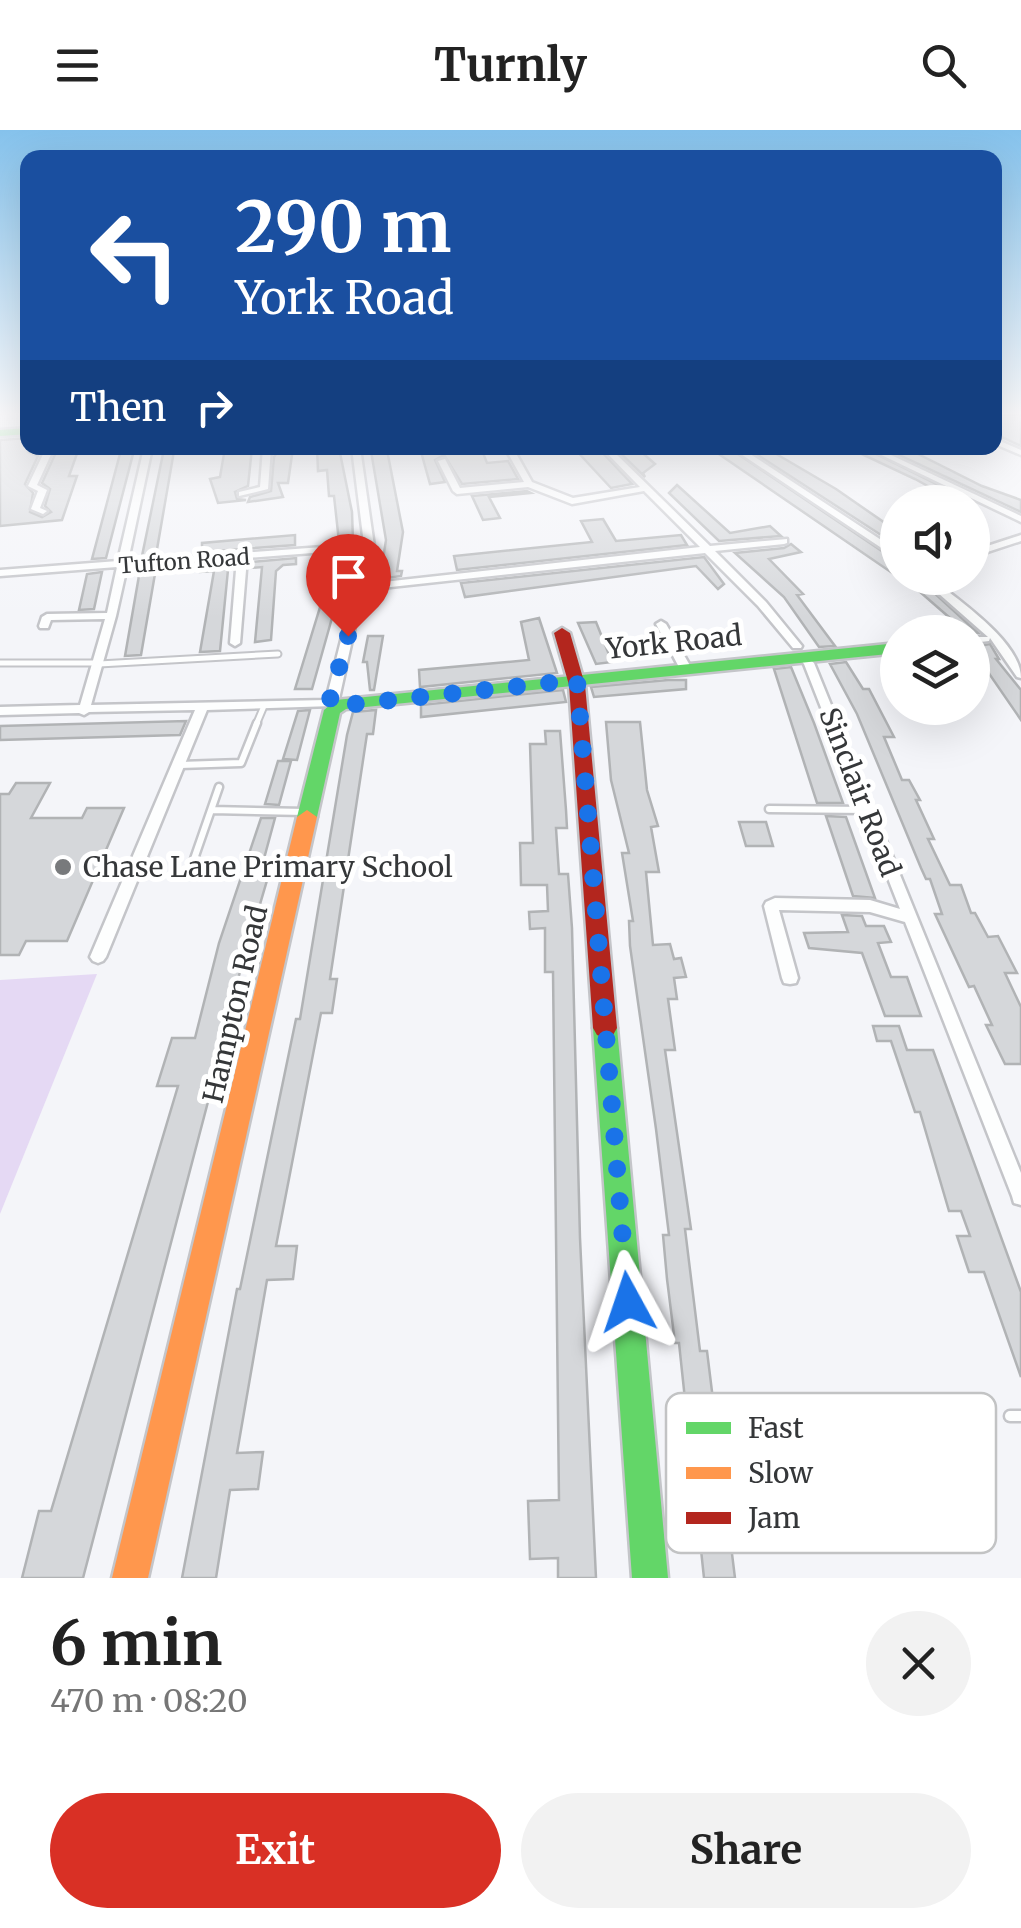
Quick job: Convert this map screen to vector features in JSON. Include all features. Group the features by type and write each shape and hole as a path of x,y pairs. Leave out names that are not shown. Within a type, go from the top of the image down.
{"street":[{"path":"34,483 32,486 42,490 35,510 43,510"},
{"path":"84,710 99,663 140,483"},
{"path":"242,494 264,489 264,483"},
{"name":"Hampton Road","path":"130,1578 369,546 361,483"},
{"path":"453,483 457,491 530,484 572,501 646,488"},
{"name":"Sinclair Road","path":"641,483 762,604 800,652 868,810 1021,1196"},
{"path":"788,483 880,544"},
{"path":"945,483 1021,518"},
{"path":"990,548 1021,538"},
{"path":"359,588 784,541"},
{"name":"Tufton Road","path":"0,573 369,546"},
{"path":"236,643 242,556"},
{"path":"946,595 996,638 1021,675"},
{"path":"44,626 47,617 110,616"},
{"path":"661,624 686,669"},
{"path":"562,633 577,680 650,1578"},
{"name":"York Road","path":"0,711 333,704 686,669 800,652 880,649"},
{"path":"98,957 202,707"},
{"path":"790,978 771,906 870,906 910,918"}],"lane":[{"path":"0,663 99,663 278,654"},
{"path":"180,765 241,763 264,706"},
{"path":"194,859 219,787"},
{"path":"212,810 306,812"},
{"path":"769,810 868,810"}],"shaded area":[{"path":"97,974 0,1214 0,980"}],"building":[{"path":"0,483 26,483 33,493 30,512 42,517 51,512 45,506 50,489 42,483 75,483 62,520 0,526"},
{"path":"112,483 126,483 106,558 92,559"},
{"path":"157,483 169,483 156,555 142,556"},
{"path":"211,483 248,483 235,492 237,499 246,500 218,503"},
{"path":"272,483 288,483 278,483 283,497 248,502 250,497 271,491"},
{"path":"328,483 346,483 353,541 339,542 334,496 329,496"},
{"path":"376,483 393,483 403,532 397,571 402,571 401,576 380,579 386,540"},
{"path":"606,483 632,484 611,488"},
{"path":"760,483 780,483 880,550 880,565"},
{"path":"800,483 825,483 880,520 880,534"},
{"path":"677,485 730,533 770,526 781,536 719,541 669,493"},
{"path":"990,489 1021,500 1021,512 990,498"},
{"path":"531,493 489,497 500,518 483,520 472,496"},
{"path":"603,519 616,541 681,535 687,545 457,570 454,556 592,542 581,521"},
{"path":"295,535 295,545 202,552 202,543"},
{"path":"791,544 801,552 769,559 803,594 797,595 835,646 819,647 784,597 735,553"},
{"path":"350,554 312,689 295,689 336,555"},
{"path":"704,557 724,584 718,589 696,566 465,597 461,583"},
{"path":"296,558 296,564 283,565 276,571 271,640 255,642 262,567 250,568 250,562"},
{"path":"233,562 228,570 220,651 200,652 214,571 200,572 200,565"},
{"path":"156,568 141,655 125,656 140,570"},
{"path":"102,572 94,609 79,610 87,574"},
{"path":"924,595 937,595 958,615 946,615"},
{"path":"539,618 557,673 420,687 419,670 529,660 521,622"},
{"path":"596,622 612,662 596,664 578,623"},
{"path":"368,636 383,636 374,690 370,690 367,662 363,662"},
{"path":"990,644 996,659 1021,690 1021,720 990,675"},
{"path":"846,662 863,689 869,689 880,710 880,725 888,725 894,737 884,737 902,780 909,780 920,800 916,800 934,839 928,839 950,885 961,885 971,913 975,913 988,937 998,936 1017,973 1005,973 1021,1007 1021,1064 1005,1064 986,1025 992,1025 974,986 969,987 935,914 942,914 930,879 926,879 857,714 830,664"},
{"path":"791,667 843,803 817,803 774,669"},
{"path":"686,680 686,689 594,697 591,687"},
{"path":"563,690 566,702 421,717 421,705"},
{"path":"310,710 297,760 283,759 298,711"},
{"path":"376,710 373,734 367,734 330,979 337,979 332,1013 321,1013 276,1246 297,1246 293,1279 267,1280 237,1453 263,1452 258,1489 230,1490 216,1578 182,1578 237,1289 296,1019 300,1019 347,735 353,712"},
{"path":"186,721 180,735 0,740 0,726"},
{"path":"606,722 640,722 647,790 658,826 651,827 659,872 646,872 653,945 670,944 674,959 681,958 686,977 674,978 677,999 668,999 675,1050 665,1050 691,1229 685,1229 700,1351 707,1351 712,1393 684,1393 679,1343 675,1343 663,1235 669,1235 630,946 629,921 633,921 622,853 629,853 611,780"},
{"path":"545,731 560,731 566,810 567,828 556,828 559,874 568,874 572,928 580,1238 596,1578 558,1578 558,1558 530,1559 528,1501 559,1500 553,972 545,972 545,928 530,929 529,912 548,911 547,885 521,885 520,843 533,843 530,744 546,744"},
{"path":"278,761 291,761 279,805 265,804"},
{"path":"16,783 50,783 31,818 82,818 87,808 124,808 67,941 26,941 19,955 0,955 0,794 9,794"},
{"path":"826,816 846,817 875,898 853,896"},
{"path":"261,818 275,818 259,877 268,877 225,1023 220,1056 83,1578 22,1578 39,1511 51,1511 178,1086 157,1086 172,1038 195,1038 219,943"},
{"path":"739,822 766,822 773,846 746,846"},
{"path":"842,915 862,916 866,926 884,926 891,942 878,943 891,977 907,977 921,1016 885,1016 862,953 809,948 804,933 848,932"},
{"path":"873,1026 899,1026 907,1050 933,1050 1021,1292 1021,1377 984,1272 969,1272 957,1236 970,1236 961,1211 949,1211 920,1112 915,1112 891,1041 877,1041"},
{"path":"701,1553 732,1553 735,1578 704,1578"}],"traffic: fast":[{"path":"307,817 332,710 342,704 880,650"},
{"path":"605,1028 650,1578"}],"traffic: slow":[{"path":"130,1578 307,817"}],"traffic: jam":[{"path":"562,633 577,685 605,1028"}],"place":[{"name":"Chase Lane Primary School","path":"63,867"}],"route":[{"path":"348,636 329,703 336,706 577,680 628,1302"}]}
